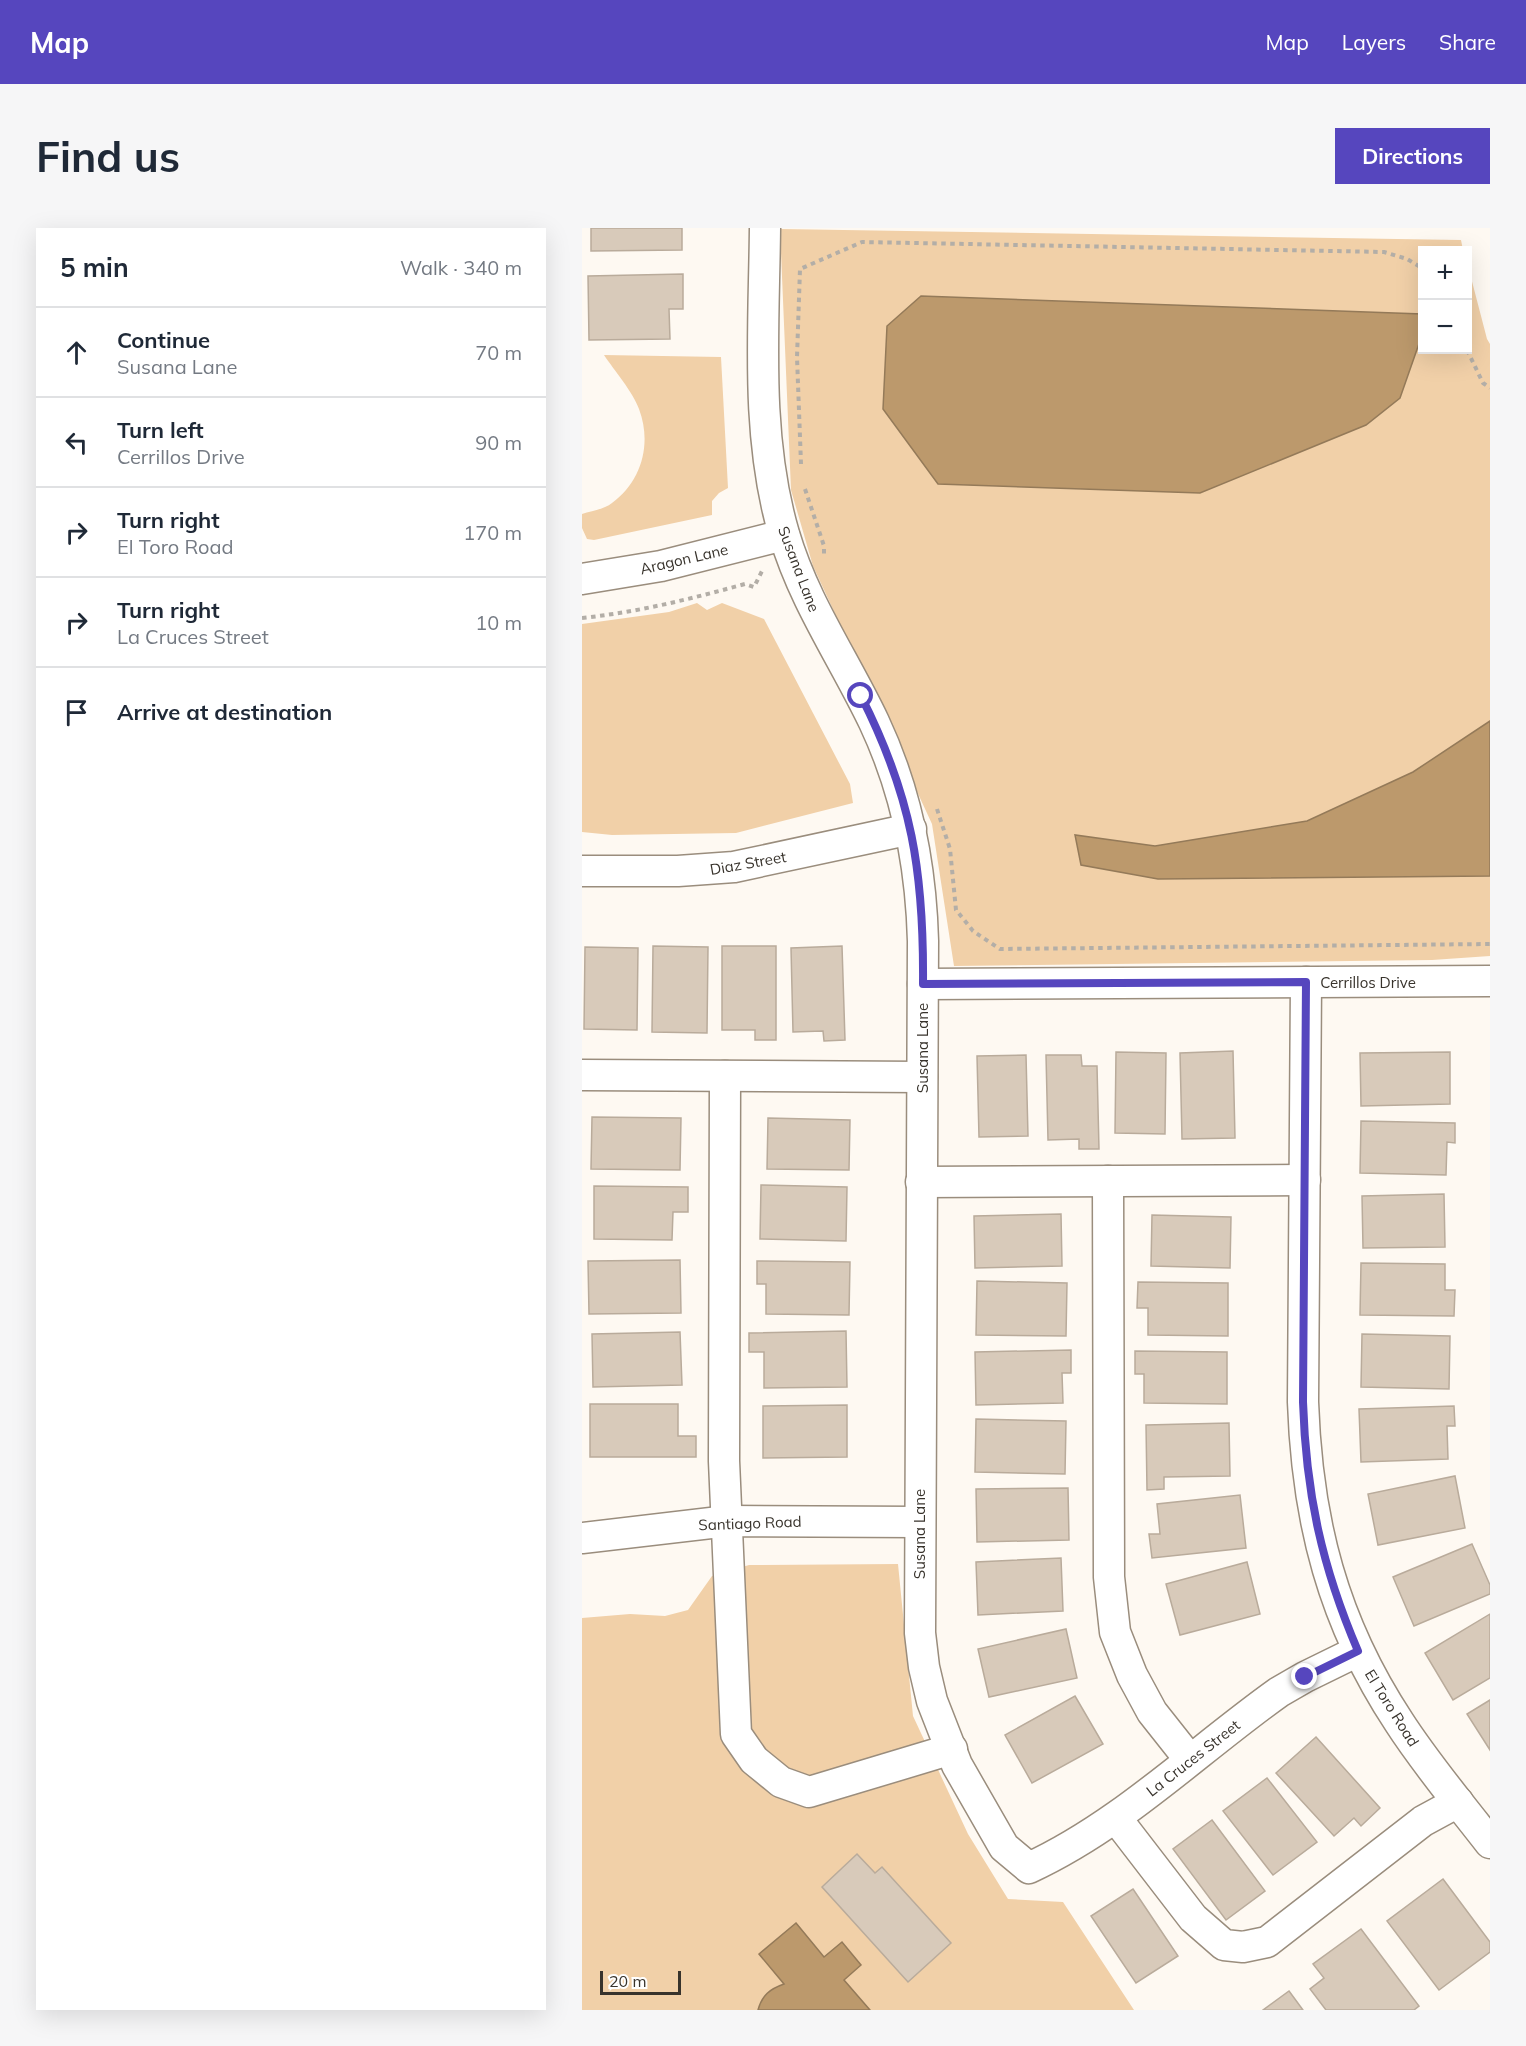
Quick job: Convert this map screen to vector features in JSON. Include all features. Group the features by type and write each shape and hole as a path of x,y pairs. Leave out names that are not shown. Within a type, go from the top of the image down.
{"street":[{"name":"Susana Lane","path":"765,228 765,424 775,499 788,546 810,602 861,696 885,747 898,782 911,829 922,904 919,1598 923,1655 932,1701 957,1765 1004,1847 1029,1868"},
{"name":"Aragon Lane","path":"582,579 788,546"},
{"name":"Diaz Street","path":"582,871 678,871 734,867 911,829"},
{"name":"Cerrillos Drive","path":"923,984 1490,981"},
{"name":"El Toro Road","path":"1306,982 1303,1402 1309,1487 1317,1530 1341,1611 1377,1688 1399,1724 1490,1843"},
{"path":"582,1075 922,1077"},
{"path":"725,1076 724,1461 736,1734 754,1760 780,1782 809,1792 952,1749"},
{"path":"921,1182 1305,1180"},
{"path":"1108,1181 1109,1576 1115,1632 1132,1675 1152,1712 1190,1760"},
{"name":"Santiago Road","path":"582,1538 728,1521 919,1522"},
{"name":"La Cruces Street","path":"1029,1868 1063,1852 1116,1818 1279,1692 1358,1651"},
{"path":"1116,1818 1193,1918 1224,1946 1243,1947 1267,1942 1423,1821 1458,1802"}],"path":[{"path":"801,467 797,357 800,269 862,242 1384,252 1407,259 1418,266"},
{"path":"1469,354 1484,383 1490,388"},
{"path":"801,478 824,546 824,557"},
{"path":"582,618 666,606 746,584 754,587 764,568 788,546 824,546"},
{"path":"936,808 950,849 956,910 974,931 1000,949 1490,944"}],"shaded area":[{"path":"780,229 1461,240 1462,246 1418,246 1418,354 1472,354 1472,281 1490,344 1490,956 1432,960 954,966 932,824 813,566 791,490"},
{"path":"921,296 1418,314 1418,346 1400,398 1366,425 1200,493 938,484 883,409 887,326"},
{"path":"604,355 721,357 728,488 712,501 712,515 594,540 587,539 582,528 582,514 606,507 622,494 637,473 644,448 643,422 636,402"},
{"path":"697,603 707,610 722,603 764,619 850,784 853,803 736,833 612,835 582,832 582,624 669,612"},
{"path":"1490,721 1490,876 1158,879 1081,865 1075,835 1155,846 1307,821 1413,772"},
{"path":"898,1564 913,1716 968,1834 1008,1899 1063,1902 1134,2010 582,2010 582,1618 630,1614 665,1616 688,1610 712,1576 749,1565"},
{"path":"796,1923 824,1957 842,1942 861,1965 844,1980 870,2010 758,2010 767,1993 784,1984 759,1954"}],"building":[{"path":"591,228 682,228 682,250 591,251"},
{"path":"683,274 683,309 669,309 670,339 589,340 588,276"},
{"path":"653,946 708,947 707,1033 652,1032"},
{"path":"722,946 776,946 776,1040 755,1040 755,1030 722,1030"},
{"path":"842,946 845,1040 824,1041 823,1031 793,1032 791,948"},
{"path":"585,947 638,948 637,1030 584,1029"},
{"path":"1233,1051 1235,1138 1182,1139 1180,1053"},
{"path":"1116,1052 1166,1053 1165,1134 1115,1133"},
{"path":"1450,1052 1450,1104 1361,1106 1360,1053"},
{"path":"1026,1055 1028,1136 979,1137 977,1056"},
{"path":"1046,1055 1081,1055 1082,1066 1097,1066 1099,1149 1079,1149 1079,1139 1048,1140"},
{"path":"592,1117 681,1118 680,1170 591,1169"},
{"path":"768,1118 850,1120 849,1170 767,1169"},
{"path":"1361,1121 1455,1123 1455,1143 1447,1142 1446,1175 1360,1173"},
{"path":"761,1185 847,1187 846,1241 760,1239"},
{"path":"594,1186 688,1187 688,1212 673,1212 672,1240 594,1239"},
{"path":"1444,1194 1445,1247 1363,1248 1362,1196"},
{"path":"1061,1214 1062,1266 975,1268 974,1216"},
{"path":"1152,1215 1231,1217 1230,1268 1151,1266"},
{"path":"680,1260 681,1313 589,1314 588,1261"},
{"path":"757,1261 850,1262 849,1315 766,1314 766,1284 757,1284"},
{"path":"1361,1263 1445,1264 1445,1290 1455,1290 1454,1316 1360,1315"},
{"path":"977,1281 1067,1283 1066,1336 976,1335"},
{"path":"1138,1282 1228,1283 1228,1336 1148,1335 1148,1308 1137,1308"},
{"path":"846,1331 847,1387 764,1388 764,1352 749,1352 749,1333"},
{"path":"680,1332 682,1385 593,1387 592,1334"},
{"path":"1362,1334 1450,1336 1449,1389 1361,1387"},
{"path":"1071,1350 1071,1373 1062,1373 1063,1403 976,1405 975,1352"},
{"path":"1135,1351 1227,1352 1227,1404 1144,1403 1144,1374 1135,1374"},
{"path":"590,1404 678,1404 678,1436 696,1436 696,1457 590,1457"},
{"path":"847,1405 847,1457 763,1458 763,1406"},
{"path":"1454,1406 1455,1426 1447,1426 1448,1459 1361,1462 1359,1409"},
{"path":"976,1419 1066,1421 1065,1474 975,1472"},
{"path":"1229,1423 1230,1476 1164,1477 1164,1489 1147,1490 1146,1425"},
{"path":"1455,1476 1465,1528 1378,1545 1368,1494"},
{"path":"1068,1488 1069,1540 977,1542 976,1489"},
{"path":"1240,1495 1246,1548 1152,1558 1149,1534 1160,1534 1157,1504"},
{"path":"1472,1544 1490,1585 1490,1594 1414,1626 1393,1577"},
{"path":"1061,1558 1063,1611 978,1615 976,1562"},
{"path":"1247,1562 1260,1614 1180,1635 1166,1584"},
{"path":"1490,1614 1490,1678 1453,1700 1425,1653"},
{"path":"1066,1629 1077,1678 989,1697 978,1649"},
{"path":"1075,1696 1103,1744 1032,1783 1005,1735"},
{"path":"1490,1700 1490,1750 1467,1714"},
{"path":"1316,1737 1380,1808 1361,1826 1354,1818 1334,1836 1276,1773"},
{"path":"1267,1778 1317,1842 1273,1875 1223,1811"},
{"path":"1212,1820 1265,1891 1226,1920 1173,1849"},
{"path":"857,1854 875,1873 882,1867 951,1943 908,1982 822,1887"},
{"path":"1443,1879 1490,1942 1490,1952 1439,1990 1387,1921"},
{"path":"1133,1889 1178,1956 1136,1983 1091,1916"},
{"path":"1361,1929 1419,2006 1414,2010 1326,2010 1310,1989 1324,1978 1313,1964"},
{"path":"1289,1991 1303,2010 1263,2010"}],"route":[{"path":"861,696 895,773 911,829 922,904 923,984 1306,982 1303,1402 1305,1445 1309,1487 1317,1530 1341,1611 1358,1651 1305,1677"}]}
